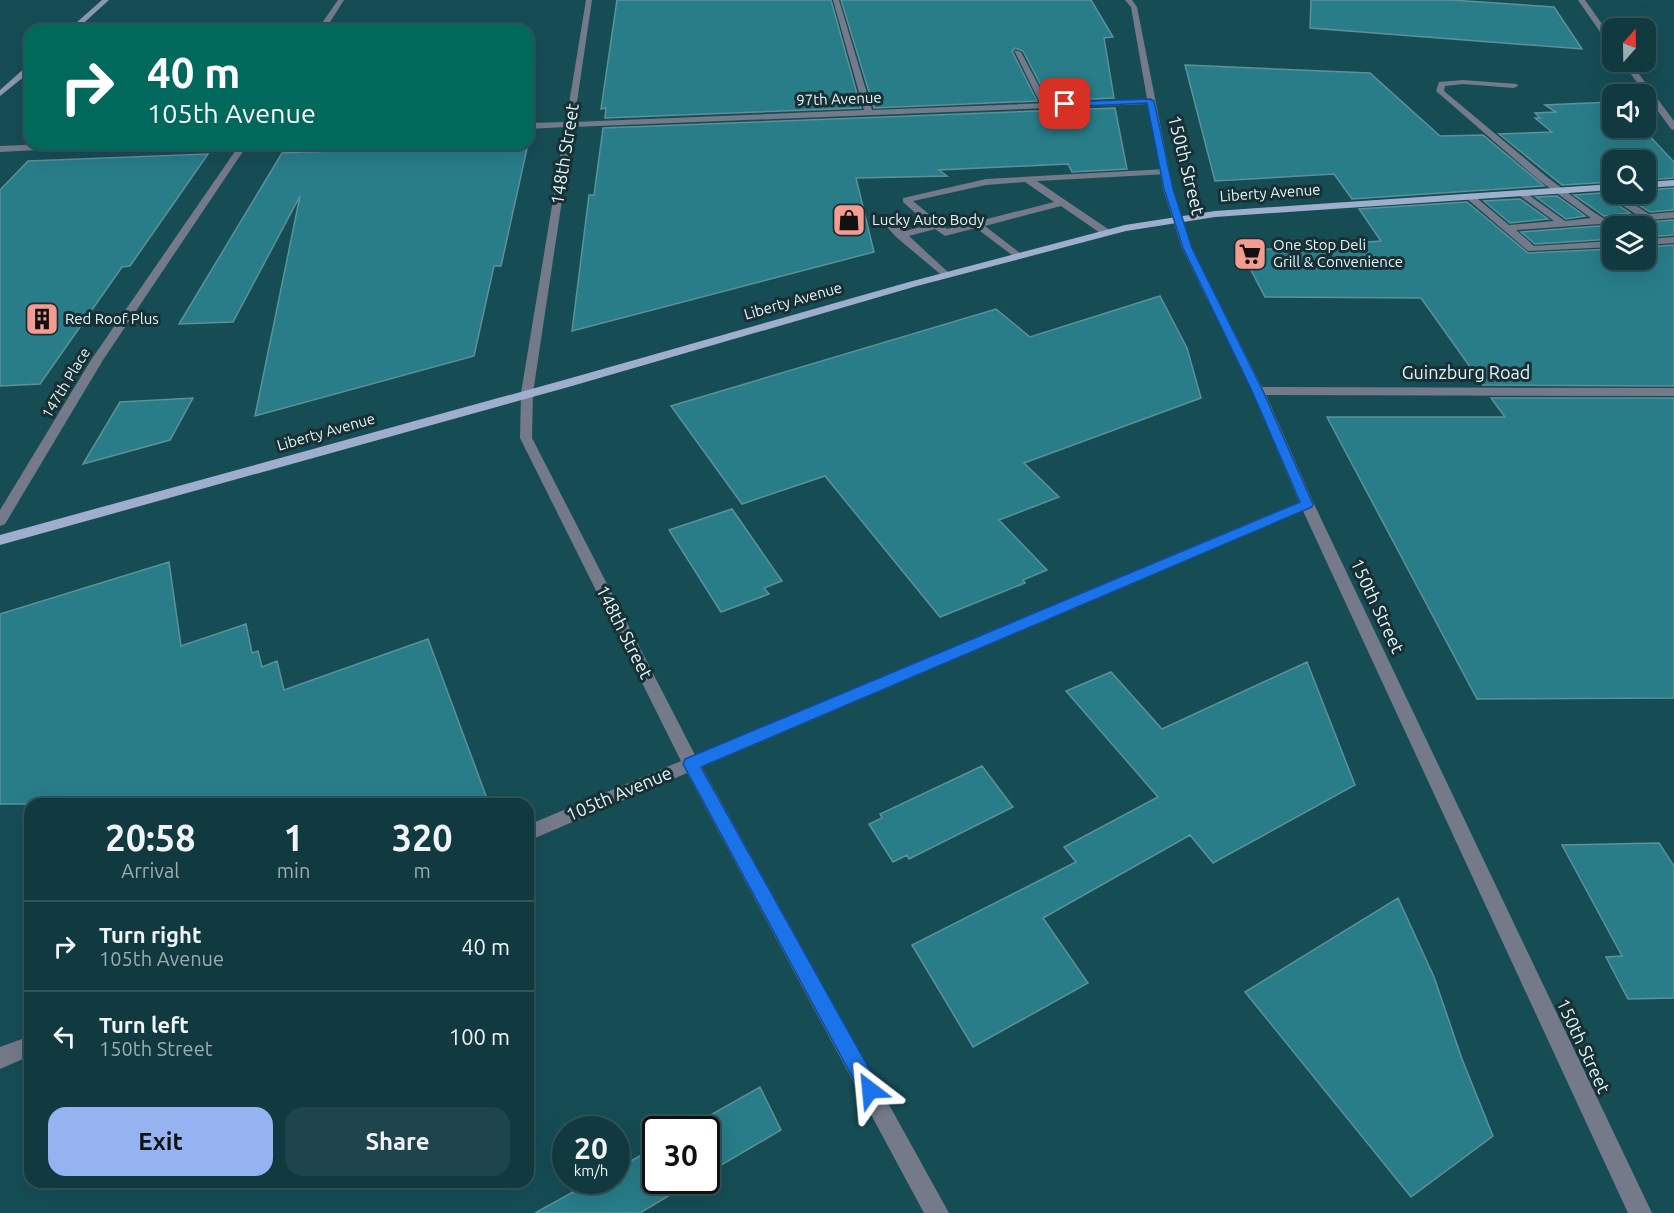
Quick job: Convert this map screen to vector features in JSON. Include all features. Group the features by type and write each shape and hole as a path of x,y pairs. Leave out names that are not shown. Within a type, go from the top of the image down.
{"main road":[{"path":"79,24 106,0"},
{"path":"0,94 24,73"},
{"path":"1656,184 1674,183"},
{"name":"Liberty Avenue","path":"0,540 1016,255 1107,233 1215,214 1602,187"}],"street":[{"path":"325,24 341,0"},
{"name":"148th Street","path":"589,0 527,393 526,438 691,764 937,1213"},
{"path":"836,0 868,111"},
{"name":"150th Street","path":"1128,0 1137,5 1150,101 1165,172 1187,248 1258,391 1307,504 1640,1213"},
{"path":"1581,0 1602,29"},
{"path":"1017,52 1045,105"},
{"path":"1633,72 1674,127"},
{"path":"1514,86 1463,82 1442,84 1440,91 1557,191 1602,222"},
{"name":"97th Avenue","path":"534,126 1150,101"},
{"path":"0,149 24,148"},
{"name":"147th Place","path":"0,521 97,360 240,150"},
{"path":"1061,203 1036,205 957,226 945,233 906,201 982,183 1007,184 1027,179 1165,172"},
{"path":"1027,179 1107,233"},
{"path":"982,183 992,192"},
{"path":"938,193 949,202"},
{"path":"1522,193 1565,225"},
{"path":"1469,196 1532,249 1591,242 1602,243"},
{"path":"921,197 933,206"},
{"path":"1630,204 1645,216"},
{"path":"1656,217 1674,215"},
{"path":"885,219 945,275"},
{"path":"975,222 1016,255"},
{"path":"1507,228 1602,222"},
{"path":"900,235 936,226"},
{"path":"1656,240 1673,236"},
{"name":"Guinzburg Road","path":"1258,391 1674,392"},
{"name":"105th Avenue","path":"534,830 1307,504"},
{"path":"0,1059 24,1049"}],"building":[{"path":"617,0 831,0 861,108 605,118 606,108 601,109"},
{"path":"841,0 1091,0 1113,37 1104,38 1114,98 1049,101 1023,51 1015,48 1012,51 1037,101 874,108"},
{"path":"1311,0 1451,0 1554,7 1582,49 1310,28"},
{"path":"1185,65 1370,73 1440,136 1483,135 1544,186 1352,199 1334,174 1215,181"},
{"path":"1602,102 1602,138 1651,138 1674,162 1674,178 1656,179 1656,150 1602,150 1602,183 1562,185 1499,134 1552,132 1535,118 1540,118 1535,113 1556,112 1545,105"},
{"path":"1115,108 1127,169 1072,172 1068,164 939,170 947,176 856,178 874,252 572,331 589,195 594,195 603,128"},
{"path":"353,150 527,150 501,266 494,266 474,356 255,416 300,196 233,322 179,324 282,153"},
{"path":"208,154 130,266 122,267 40,384 0,386 0,190 28,161"},
{"path":"1674,188 1674,210 1650,212 1637,204 1656,204 1656,189"},
{"path":"1600,193 1602,204 1616,204 1630,213 1604,216 1574,195"},
{"path":"1557,196 1585,216 1566,219 1536,197"},
{"path":"1520,199 1548,219 1510,223 1484,201"},
{"path":"1467,202 1528,253 1602,249 1602,270 1656,270 1656,246 1674,245 1674,386 1483,385 1421,298 1265,297 1241,251 1381,241 1359,209"},
{"path":"1674,220 1674,235 1656,236 1656,221"},
{"path":"1602,227 1602,240 1535,244 1521,232"},
{"path":"1160,296 1187,348 1201,398 1024,463 1059,497 999,520 1047,570 1023,580 1025,583 940,617 825,476 742,504 671,406 996,309 1030,337"},
{"path":"193,398 170,440 83,464 120,402"},
{"path":"1491,398 1674,398 1674,698 1477,699 1327,417 1505,417"},
{"path":"732,509 782,581 764,588 769,594 721,612 669,530"},
{"path":"169,562 181,646 246,624 252,653 258,651 262,667 277,661 284,690 428,639 487,798 24,798 24,804 0,804 0,614"},
{"path":"1307,662 1355,785 1213,863 1190,835 1043,918 1088,983 973,1047 912,945 1076,862 1064,847 1158,797 1066,691 1111,672 1162,729"},
{"path":"982,766 1013,807 909,859 907,855 893,862 869,824 882,818 880,814"},
{"path":"1659,843 1674,866 1674,998 1628,999 1606,957 1622,956 1562,845"},
{"path":"1398,898 1434,977 1462,1059 1493,1136 1411,1197 1245,992"},
{"path":"760,1087 781,1130 720,1166 720,1116 709,1116"},
{"path":"642,1155 642,1194 672,1194 640,1213 535,1213 570,1194 630,1194 630,1161"}],"place":[{"name":"Lucky Auto Body","path":"849,220"},
{"name":"One Stop Deli Grill & Convenience","path":"1250,254"},
{"name":"Red Roof Plus","path":"42,319"}],"route":[{"path":"870,1090 691,764 1263,525 1307,504 1258,391 1187,248 1168,189 1150,101 1065,104"}]}
